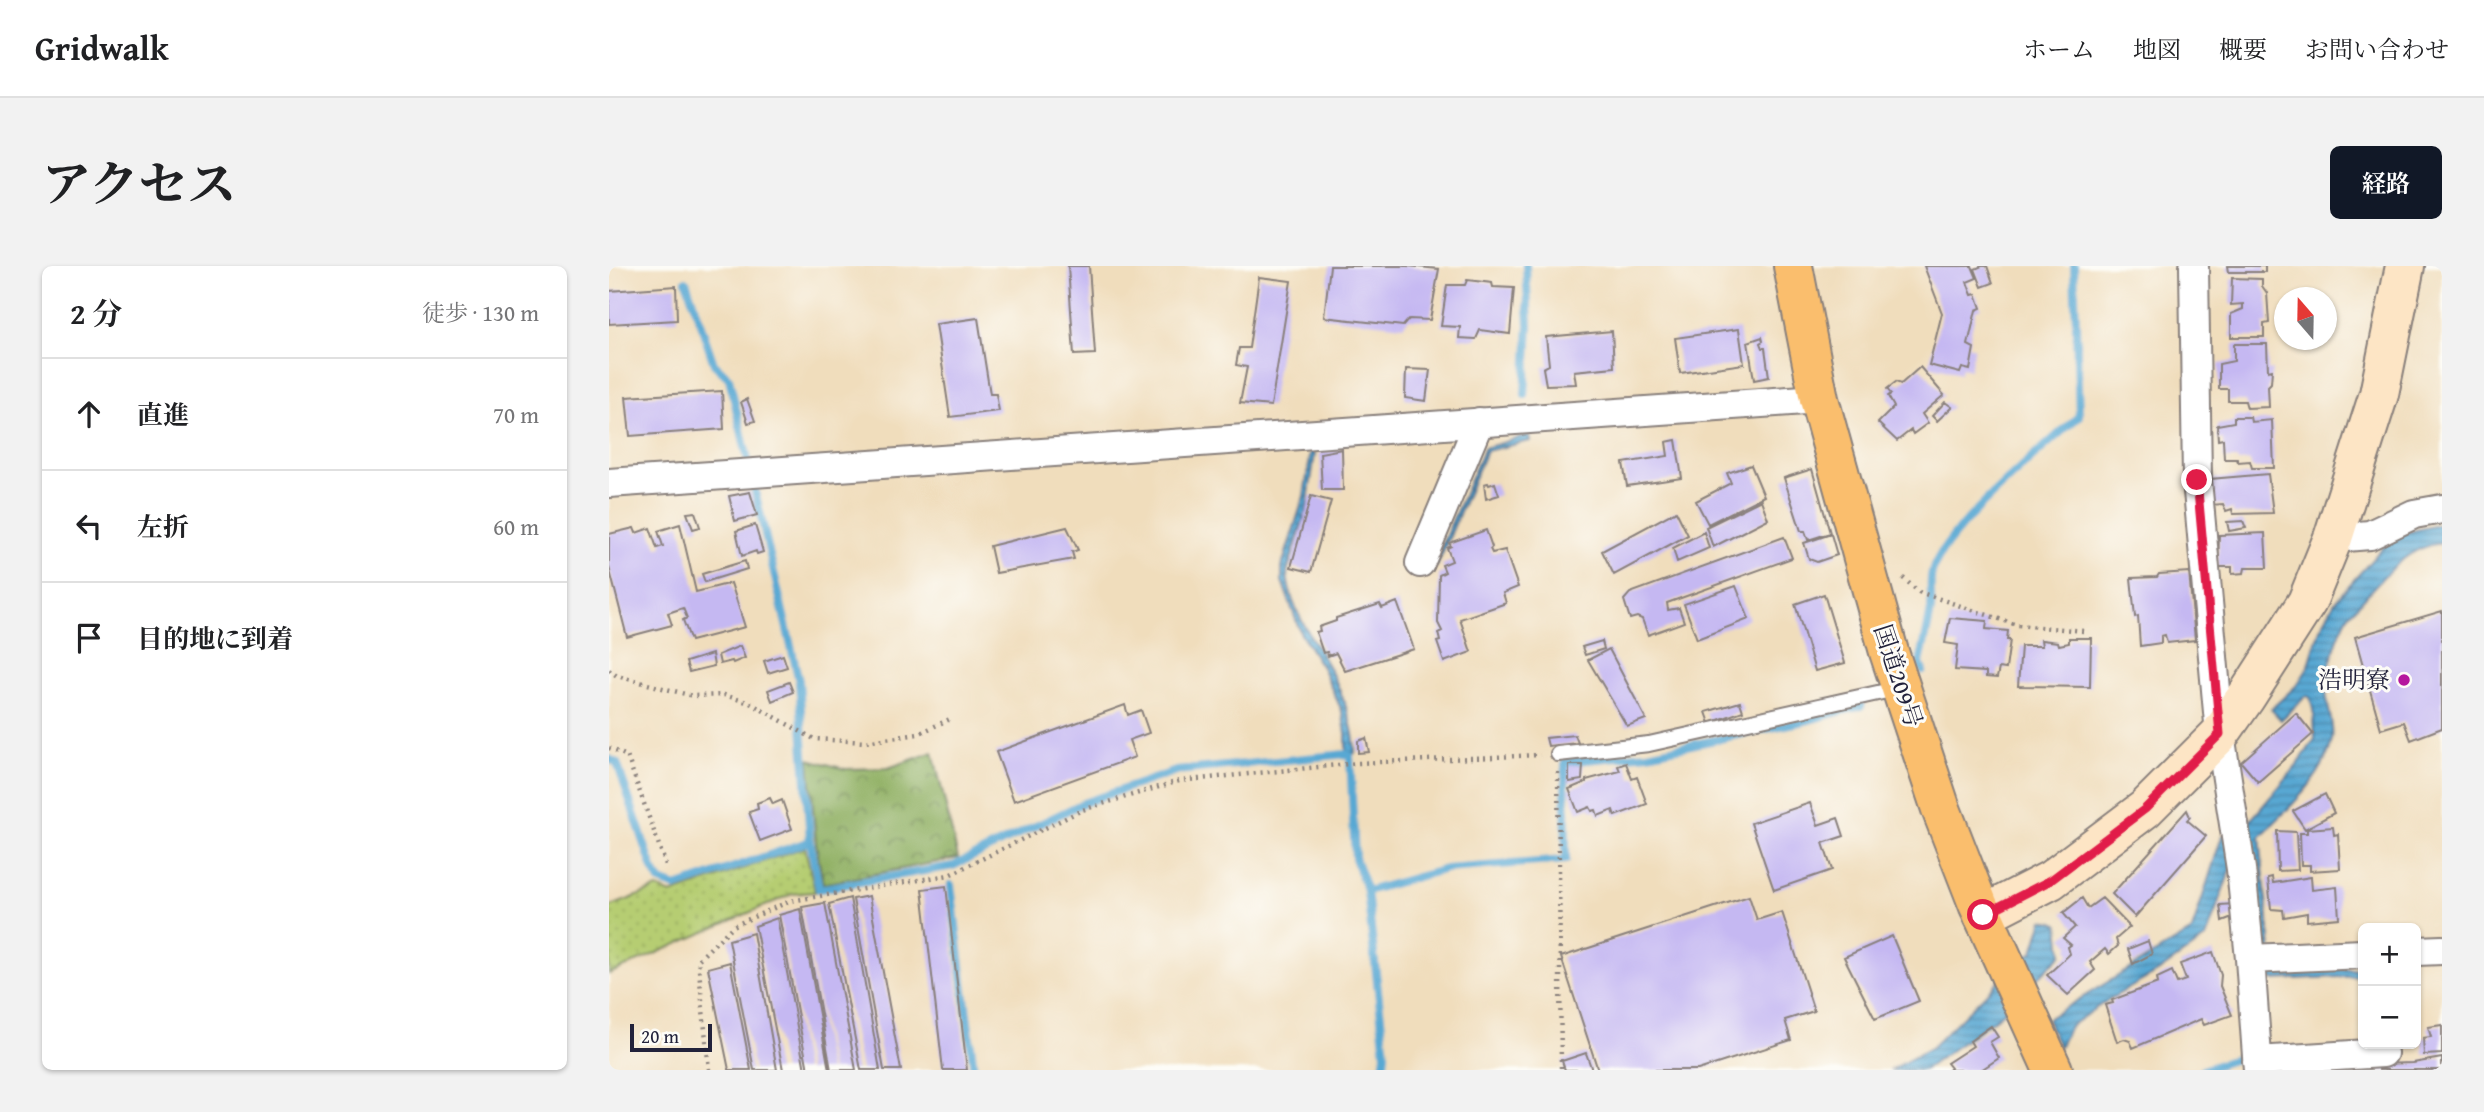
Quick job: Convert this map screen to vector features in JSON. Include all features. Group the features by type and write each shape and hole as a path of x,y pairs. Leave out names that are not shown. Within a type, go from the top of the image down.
{"highway":[{"name":"国道209号","path":"1793,266 1819,399 1889,652 1941,809 1983,915 2053,1070"}],"street":[{"path":"2194,266 2197,480 2220,734 2241,869 2251,959 2257,1065 2383,1053"},
{"path":"1983,915 2051,880 2145,809 2220,734 2307,602 2333,538 2379,394 2405,266"},
{"path":"609,483 1819,399"},
{"path":"1420,563 1479,422"},
{"path":"2333,538 2370,535 2414,514 2442,509"},
{"path":"2421,951 2442,950"},
{"path":"2251,959 2358,954"}],"lane":[{"path":"1558,754 1649,744 1902,688"}],"path":[{"path":"1897,572 1919,592 2017,625 2084,632"},
{"path":"609,670 617,676 693,696 724,695 750,703 814,739 866,742 918,734 952,718"},
{"path":"609,748 627,756 666,865"},
{"path":"709,1070 698,960 733,926 790,901 949,875 1082,810 1179,781 1358,763 1558,754 1561,1070"}],"green space":[{"path":"933,752 958,858 823,884 816,844 809,759 845,769 888,768"},
{"path":"805,847 815,892 792,894 609,974 609,907 657,888 671,894"}],"water":[{"path":"1529,435 1530,441 1486,451 1437,566 1433,565 1484,448"},
{"path":"1311,451 1315,454 1307,507 1287,572 1288,585 1296,609 1347,708 1355,753 1350,756 1346,754 1342,711 1323,669 1301,634 1282,581 1282,566 1304,496"},
{"path":"2442,524 2442,543 2419,549 2399,562 2348,616 2337,641 2327,679 2326,693 2333,734 2328,754 2313,781 2260,837 2273,970 2358,969 2358,976 2269,980 2232,865 2206,938 2158,972 2108,1000 2070,1026 2059,1047 2047,1020 2050,1017 2192,931 2222,836 2245,827 2296,767 2315,739 2310,697 2306,696 2281,720 2271,709 2297,685 2308,668 2320,629 2336,600 2383,547 2408,532"},
{"path":"2043,920 2059,925 2062,954 2000,1015 1931,1065 1923,1070 1891,1070 1932,1047 2018,962 2033,952"}],"building":[{"path":"1068,266 1089,266 1095,354 1074,355"},
{"path":"1330,266 1407,266 1439,269 1430,320 1409,319 1403,326 1324,317"},
{"path":"1924,266 1972,266 1977,278 1967,282 1972,295 1976,294 1981,308 1976,310 1968,345 1974,348 1970,370 1962,368 1960,373 1929,365 1942,313"},
{"path":"1987,266 1993,283 1982,287 1975,269"},
{"path":"2227,266 2265,266 2265,272 2228,272"},
{"path":"1259,277 1291,281 1271,406 1240,403 1247,367 1236,365 1239,348 1249,348"},
{"path":"2232,278 2262,279 2262,286 2267,293 2269,323 2264,324 2264,337 2231,337 2231,314 2243,309 2243,304 2231,305"},
{"path":"1467,280 1492,283 1493,287 1514,288 1510,334 1480,330 1476,339 1459,338 1460,327 1441,326 1447,285 1465,285"},
{"path":"676,286 677,320 609,324 609,291"},
{"path":"978,318 990,394 996,394 999,411 950,417 936,324"},
{"path":"1739,329 1744,364 1680,373 1675,338"},
{"path":"1612,331 1614,367 1574,371 1576,384 1546,385 1543,368 1549,365 1546,337"},
{"path":"1762,337 1763,341 1760,343 1762,348 1765,348 1769,377 1754,380 1748,342"},
{"path":"2234,344 2267,344 2268,371 2272,370 2271,383 2268,386 2269,407 2247,408 2245,401 2228,401 2228,389 2219,389 2219,364 2234,361"},
{"path":"1920,367 1944,395 1922,414 1928,423 1913,434 1911,430 1897,441 1878,423 1894,407 1887,389 1896,382 1901,384"},
{"path":"1406,369 1430,370 1426,401 1405,398"},
{"path":"722,391 724,429 630,436 626,397"},
{"path":"747,399 755,421 748,423 741,402"},
{"path":"1945,402 1952,407 1937,421 1932,416"},
{"path":"2234,417 2250,417 2251,422 2272,420 2274,468 2252,468 2250,461 2224,459 2223,439 2218,440 2217,425 2234,422"},
{"path":"1676,440 1682,478 1627,486 1623,463 1668,456 1666,442"},
{"path":"1342,449 1343,490 1322,490 1320,453"},
{"path":"1751,465 1764,496 1708,524 1696,501 1731,483 1727,473"},
{"path":"1812,469 1830,533 1808,540 1805,531 1801,531 1784,478"},
{"path":"2268,474 2273,513 2233,514 2232,509 2226,511 2223,504 2211,505 2210,479"},
{"path":"1495,483 1499,495 1486,499 1484,484"},
{"path":"750,492 757,515 735,521 729,496"},
{"path":"1311,496 1331,501 1311,572 1291,567"},
{"path":"1761,500 1768,519 1713,547 1706,527"},
{"path":"1676,511 1688,535 1614,575 1602,551"},
{"path":"695,512 700,527 693,529 687,513"},
{"path":"2243,521 2246,528 2229,531 2227,522"},
{"path":"680,524 696,592 731,583 745,627 691,641 683,620 687,618 683,608 668,613 672,625 627,637 609,567 609,534 634,528 636,533 650,528 657,548 663,546 658,531"},
{"path":"755,525 763,552 757,554 756,551 742,556 736,531"},
{"path":"1067,527 1078,550 1072,552 1074,559 996,573 990,546"},
{"path":"1486,530 1492,553 1505,550 1518,587 1503,593 1506,603 1460,619 1471,652 1444,662 1437,642 1440,641 1438,633 1442,631 1438,623 1439,575 1445,572 1442,565 1452,561 1447,548 1451,546 1449,543"},
{"path":"1704,532 1709,548 1677,562 1673,548"},
{"path":"2265,533 2267,568 2245,568 2244,573 2232,574 2232,567 2218,567 2219,535"},
{"path":"1831,534 1837,555 1817,562 1809,559 1804,543"},
{"path":"1784,537 1792,558 1667,603 1668,610 1679,608 1684,622 1648,635 1642,619 1630,619 1624,600 1630,593"},
{"path":"745,561 747,569 705,582 702,574"},
{"path":"2189,572 2195,640 2167,643 2165,635 2161,636 2161,643 2140,646 2131,578"},
{"path":"1736,586 1749,619 1697,639 1684,604"},
{"path":"1824,594 1845,663 1815,671 1795,604"},
{"path":"1397,602 1414,649 1345,671 1336,653 1328,656 1327,652 1323,653 1316,632 1320,631 1319,627 1336,621 1336,618 1380,604 1382,608"},
{"name":"浩明寮","path":"2442,611 2442,728 2411,740 2404,722 2381,729 2355,637"},
{"path":"1950,618 1987,621 1986,629 2008,631 2007,640 2010,640 2006,669 1999,668 1997,678 1986,677 1986,672 1955,670 1958,645 1945,643"},
{"path":"2069,638 2091,638 2090,687 2018,686 2021,646 2042,646 2041,640 2058,642 2059,645 2069,643"},
{"path":"1602,641 1604,649 1585,655 1582,647"},
{"path":"740,646 745,658 720,664 718,655"},
{"path":"1609,649 1646,719 1627,726 1588,660"},
{"path":"712,654 714,666 689,672 686,662"},
{"path":"783,655 787,667 768,673 764,661"},
{"path":"789,682 793,692 772,701 768,690"},
{"path":"1740,702 1743,711 1710,723 1706,712"},
{"path":"1125,705 1128,715 1141,710 1149,733 1129,740 1135,757 1014,801 996,752"},
{"path":"2296,713 2313,734 2258,782 2241,762"},
{"path":"1575,735 1578,743 1548,746 1546,738"},
{"path":"1366,738 1369,752 1358,753 1358,741"},
{"path":"1626,763 1632,779 1637,777 1647,804 1615,816 1613,810 1598,816 1596,810 1592,811 1590,807 1578,812 1569,789 1586,780 1620,771 1618,766"},
{"path":"1569,765 1583,765 1582,780 1569,782"},
{"path":"2325,794 2334,813 2305,829 2293,811"},
{"path":"770,798 773,804 782,800 792,829 760,841 749,812 758,809 757,803"},
{"path":"1810,803 1818,825 1838,818 1844,836 1823,843 1832,870 1774,890 1751,823"},
{"path":"2187,810 2190,817 2187,820 2206,836 2135,917 2112,894"},
{"path":"2333,827 2334,835 2338,834 2340,869 2310,871 2310,865 2301,865 2300,833 2307,833 2307,829"},
{"path":"2277,831 2296,832 2298,870 2278,871"},
{"path":"2272,877 2273,883 2311,877 2312,890 2337,887 2339,918 2307,921 2307,913 2284,917 2283,910 2271,909 2268,878"},
{"path":"946,886 967,1070 943,1070 922,889"},
{"path":"869,896 901,1070 884,1070 853,899"},
{"path":"1749,896 1757,920 1782,912 1814,1011 1785,1020 1791,1040 1698,1070 1598,1070 1561,957"},
{"path":"850,898 880,1070 861,1070 829,904"},
{"path":"2082,898 2088,908 2102,898 2130,927 2116,939 2118,946 2109,954 2105,949 2090,962 2095,970 2068,995 2047,975 2070,954 2068,947 2071,945 2063,938 2075,927 2063,913"},
{"path":"825,903 856,1070 831,1070 802,907"},
{"path":"2234,904 2235,916 2222,921 2220,905"},
{"path":"800,909 829,1070 808,1070 779,915"},
{"path":"777,918 805,1070 783,1070 755,926"},
{"path":"753,933 777,1070 754,1070 729,940"},
{"path":"1892,936 1919,1001 1875,1019 1844,957"},
{"path":"2148,941 2152,954 2133,964 2128,949"},
{"path":"2213,952 2221,975 2220,986 2232,1015 2204,1025 2201,1019 2133,1048 2130,1041 2124,1039 2117,1042 2105,1005 2158,983 2157,978 2172,971 2177,983 2186,980 2180,964"},
{"path":"730,962 751,1070 729,1070 708,968"},
{"path":"2442,1025 2442,1054 2424,1055 2423,1038 2431,1037 2428,1027"},
{"path":"1991,1026 1998,1037 1990,1042 1999,1058 1981,1070 1949,1070 1951,1068 1947,1063 1973,1046 1970,1041"},
{"path":"1586,1053 1592,1070 1565,1070 1562,1061"},
{"path":"2442,1058 2442,1070 2379,1070 2379,1064 2413,1063"}],"waterway":[{"path":"1525,395 1529,325 1526,266"},
{"path":"1923,671 1920,663 1931,610 1931,577 1940,554 1974,512 2079,416 2074,266"},
{"path":"686,281 714,364 729,378 799,681 810,841"},
{"path":"1350,756 1355,858 1367,891 1446,869 1566,860 1565,762 1648,754 1809,720 1861,706"},
{"path":"609,759 617,763 653,869 660,881 676,887 810,841 819,889 953,866 1083,803 1176,771 1346,754"},
{"path":"951,885 974,1070"},
{"path":"1367,891 1385,1054 1383,1070"},
{"path":"2202,1070 2251,1054"}],"place":[{"name":"浩明寮","path":"2404,680"}],"route":[{"path":"1983,915 2051,880 2145,809 2220,734 2197,480"}]}
